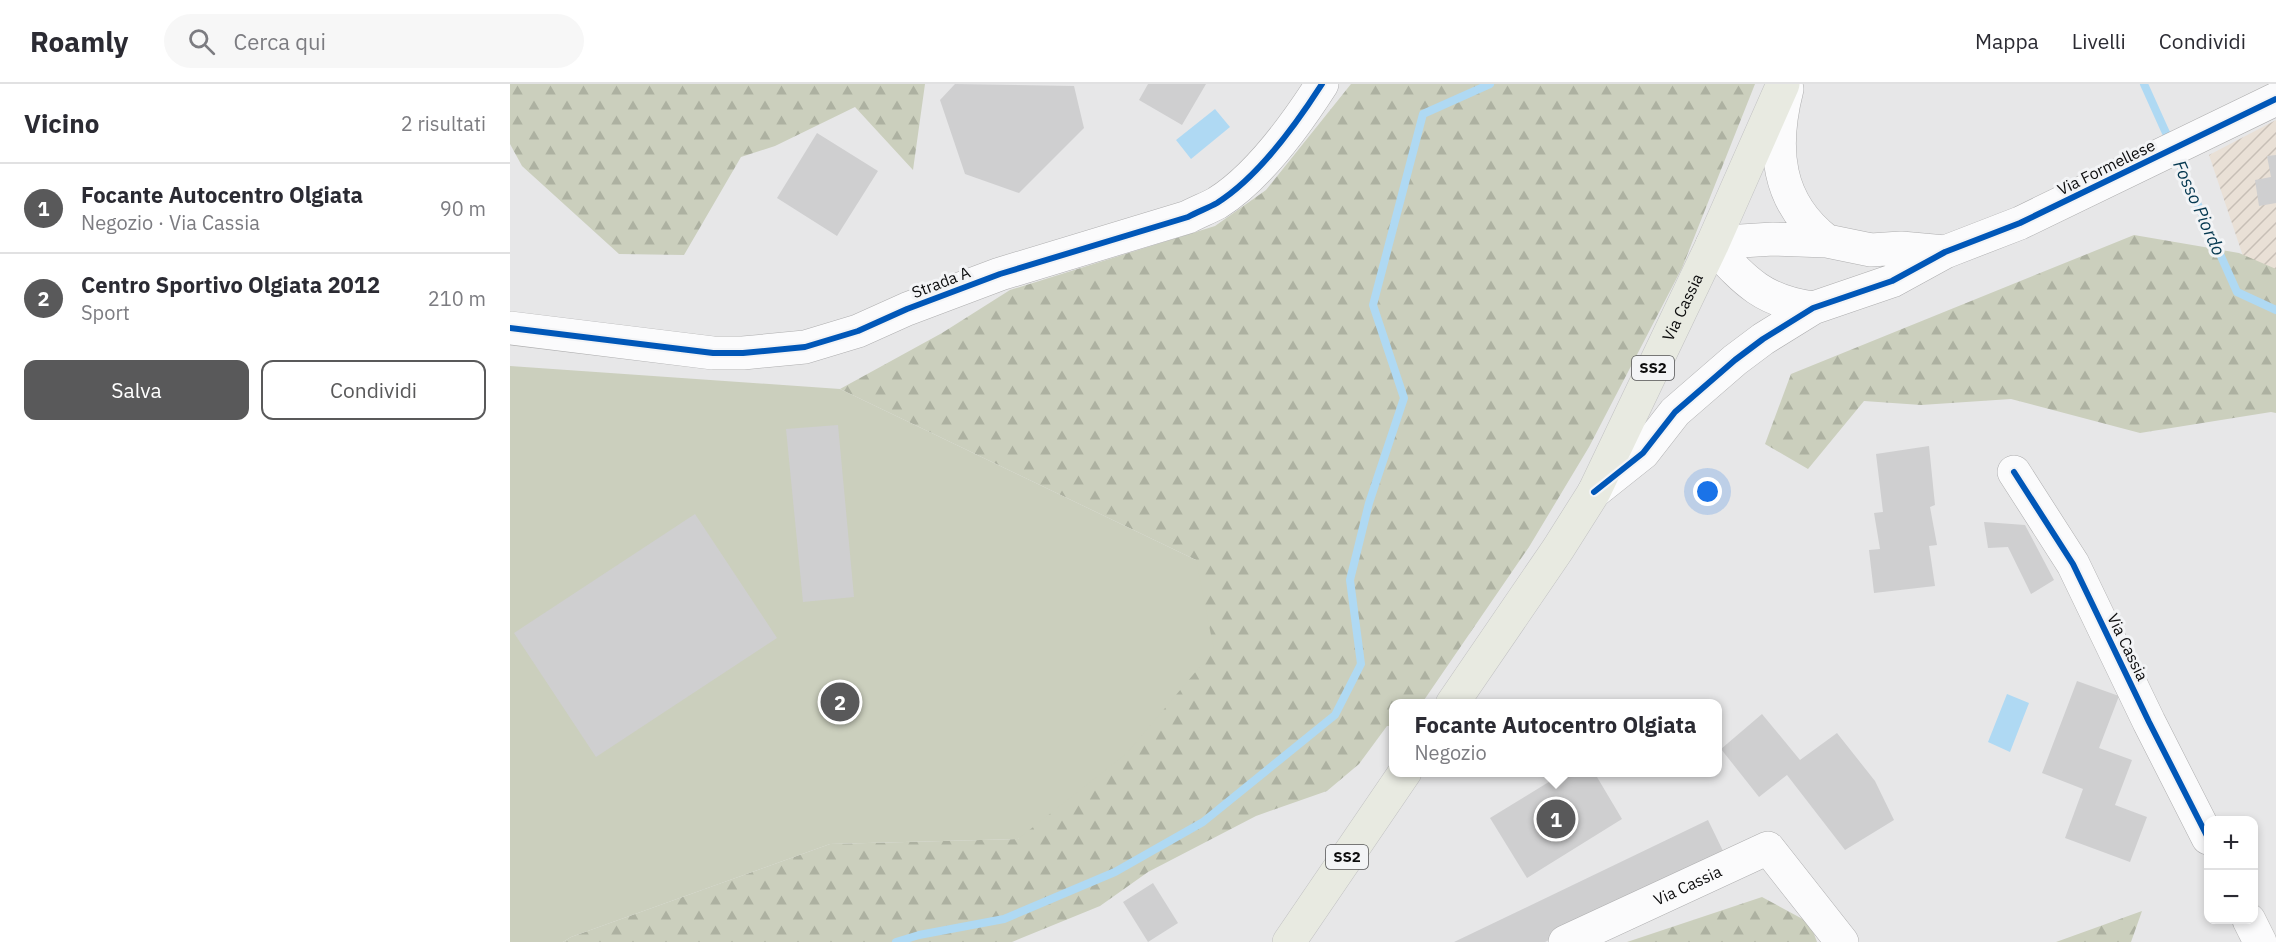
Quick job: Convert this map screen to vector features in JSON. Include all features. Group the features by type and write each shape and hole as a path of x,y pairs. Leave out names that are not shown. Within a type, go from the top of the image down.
{"main road":[{"name":"Via Cassia","path":"1455,699 1594,492 1712,245 1783,84"},
{"name":"SS2","path":"1289,942 1402,777"}],"street":[{"name":"Strada A","path":"510,328 713,353 753,353 805,347 858,331 907,309 1000,274 1188,217 1216,204 1241,185 1298,121 1322,84"},
{"path":"1788,84 1782,106 1779,137 1778,155 1781,172 1788,193 1800,214 1814,231 1827,241"},
{"name":"Via Formellese","path":"1594,492 1642,453 1675,412 1735,360 1763,339 1813,308 1892,280 1945,252 2019,223 2276,99"},
{"path":"1712,245 1756,240 1827,241 1871,250 1901,248 1945,252"},
{"path":"1712,245 1742,278 1757,289 1791,305 1813,308"},
{"name":"Via Cassia","path":"2014,472 2073,564 2204,830"},
{"name":"Via Cassia","path":"1564,942 1768,848 1842,942"},
{"path":"2251,924 2260,942"}],"shaded area":[{"path":"2276,120 2276,276 2246,265 2209,155"}],"green space":[{"path":"510,84 925,84 913,170 855,107 775,146 741,157 684,255 619,254 522,166 510,144"},
{"path":"1351,84 1755,84 1682,268 1589,447 1529,547 1425,699 1389,699 1389,726 1359,764 1327,791 1256,816 1148,872 1100,906 1012,942 563,942 571,937 830,844 1018,839 1196,560 840,389 942,333 1010,290 1215,226 1266,190"},
{"path":"2134,235 2239,253 2276,269 2276,413 2140,433 2011,399 1921,405 1864,401 1808,469 1765,444 1791,374"},
{"path":"510,366 840,389 1196,560 1214,650 1127,753 1018,839 830,844 571,937 563,942 510,942"},
{"path":"1762,897 1810,923 1817,942 1627,942"},
{"path":"2142,911 2131,942 2056,942"}],"water":[{"path":"1215,109 1230,127 1191,159 1176,140"},
{"path":"2007,694 2029,703 2010,752 1988,742"}],"building":[{"path":"955,84 1074,86 1084,128 1019,193 965,174 940,100"},
{"path":"1148,84 1206,84 1182,125 1139,100"},
{"path":"817,133 878,171 837,236 777,198"},
{"path":"2276,155 2276,203 2259,206 2255,180 2271,177 2267,156"},
{"path":"838,425 854,597 803,602 786,429"},
{"path":"1929,446 1935,505 1930,507 1937,545 1929,546 1935,586 1874,593 1869,550 1880,549 1874,513 1883,512 1876,454"},
{"path":"695,514 777,638 596,757 514,633"},
{"path":"1984,522 2025,525 2054,580 2031,594 2008,547 1988,548"},
{"path":"2077,681 2119,696 2099,748 2132,760 2115,805 2147,817 2130,862 2065,838 2083,789 2042,773"},
{"path":"1762,714 1800,760 1837,733 1875,781 1894,820 1845,850 1787,775 1759,797 1722,748"},
{"path":"1557,777 1597,777 1622,819 1527,878 1490,818"},
{"path":"1708,820 1725,855 1545,942 1454,942"},
{"path":"1153,883 1178,923 1148,942 1123,902"}],"waterway":[{"path":"896,942 919,935 1004,919 1115,872 1203,822 1335,715 1361,664 1350,580 1369,503 1404,398 1373,305 1423,114 1490,84"},
{"name":"Fosso Piordo","path":"2144,84 2171,144"},
{"name":"Fosso Piordo","path":"2176,156 2237,292 2276,310"}],"cycle path":[{"path":"510,328 713,353 743,353 805,347 858,331 907,309 1000,274 1188,217 1214,205 1261,165 1301,116 1322,84"},
{"path":"1594,492 1643,453 1675,412 1735,360 1763,339 1813,308 1892,281 1945,252 2020,223 2276,99"},
{"path":"2014,472 2073,564 2204,830"}],"place":[{"name":"Centro Sportivo Olgiata 2012","path":"840,702"},
{"name":"Focante Autocentro Olgiata","path":"1556,819"}]}
